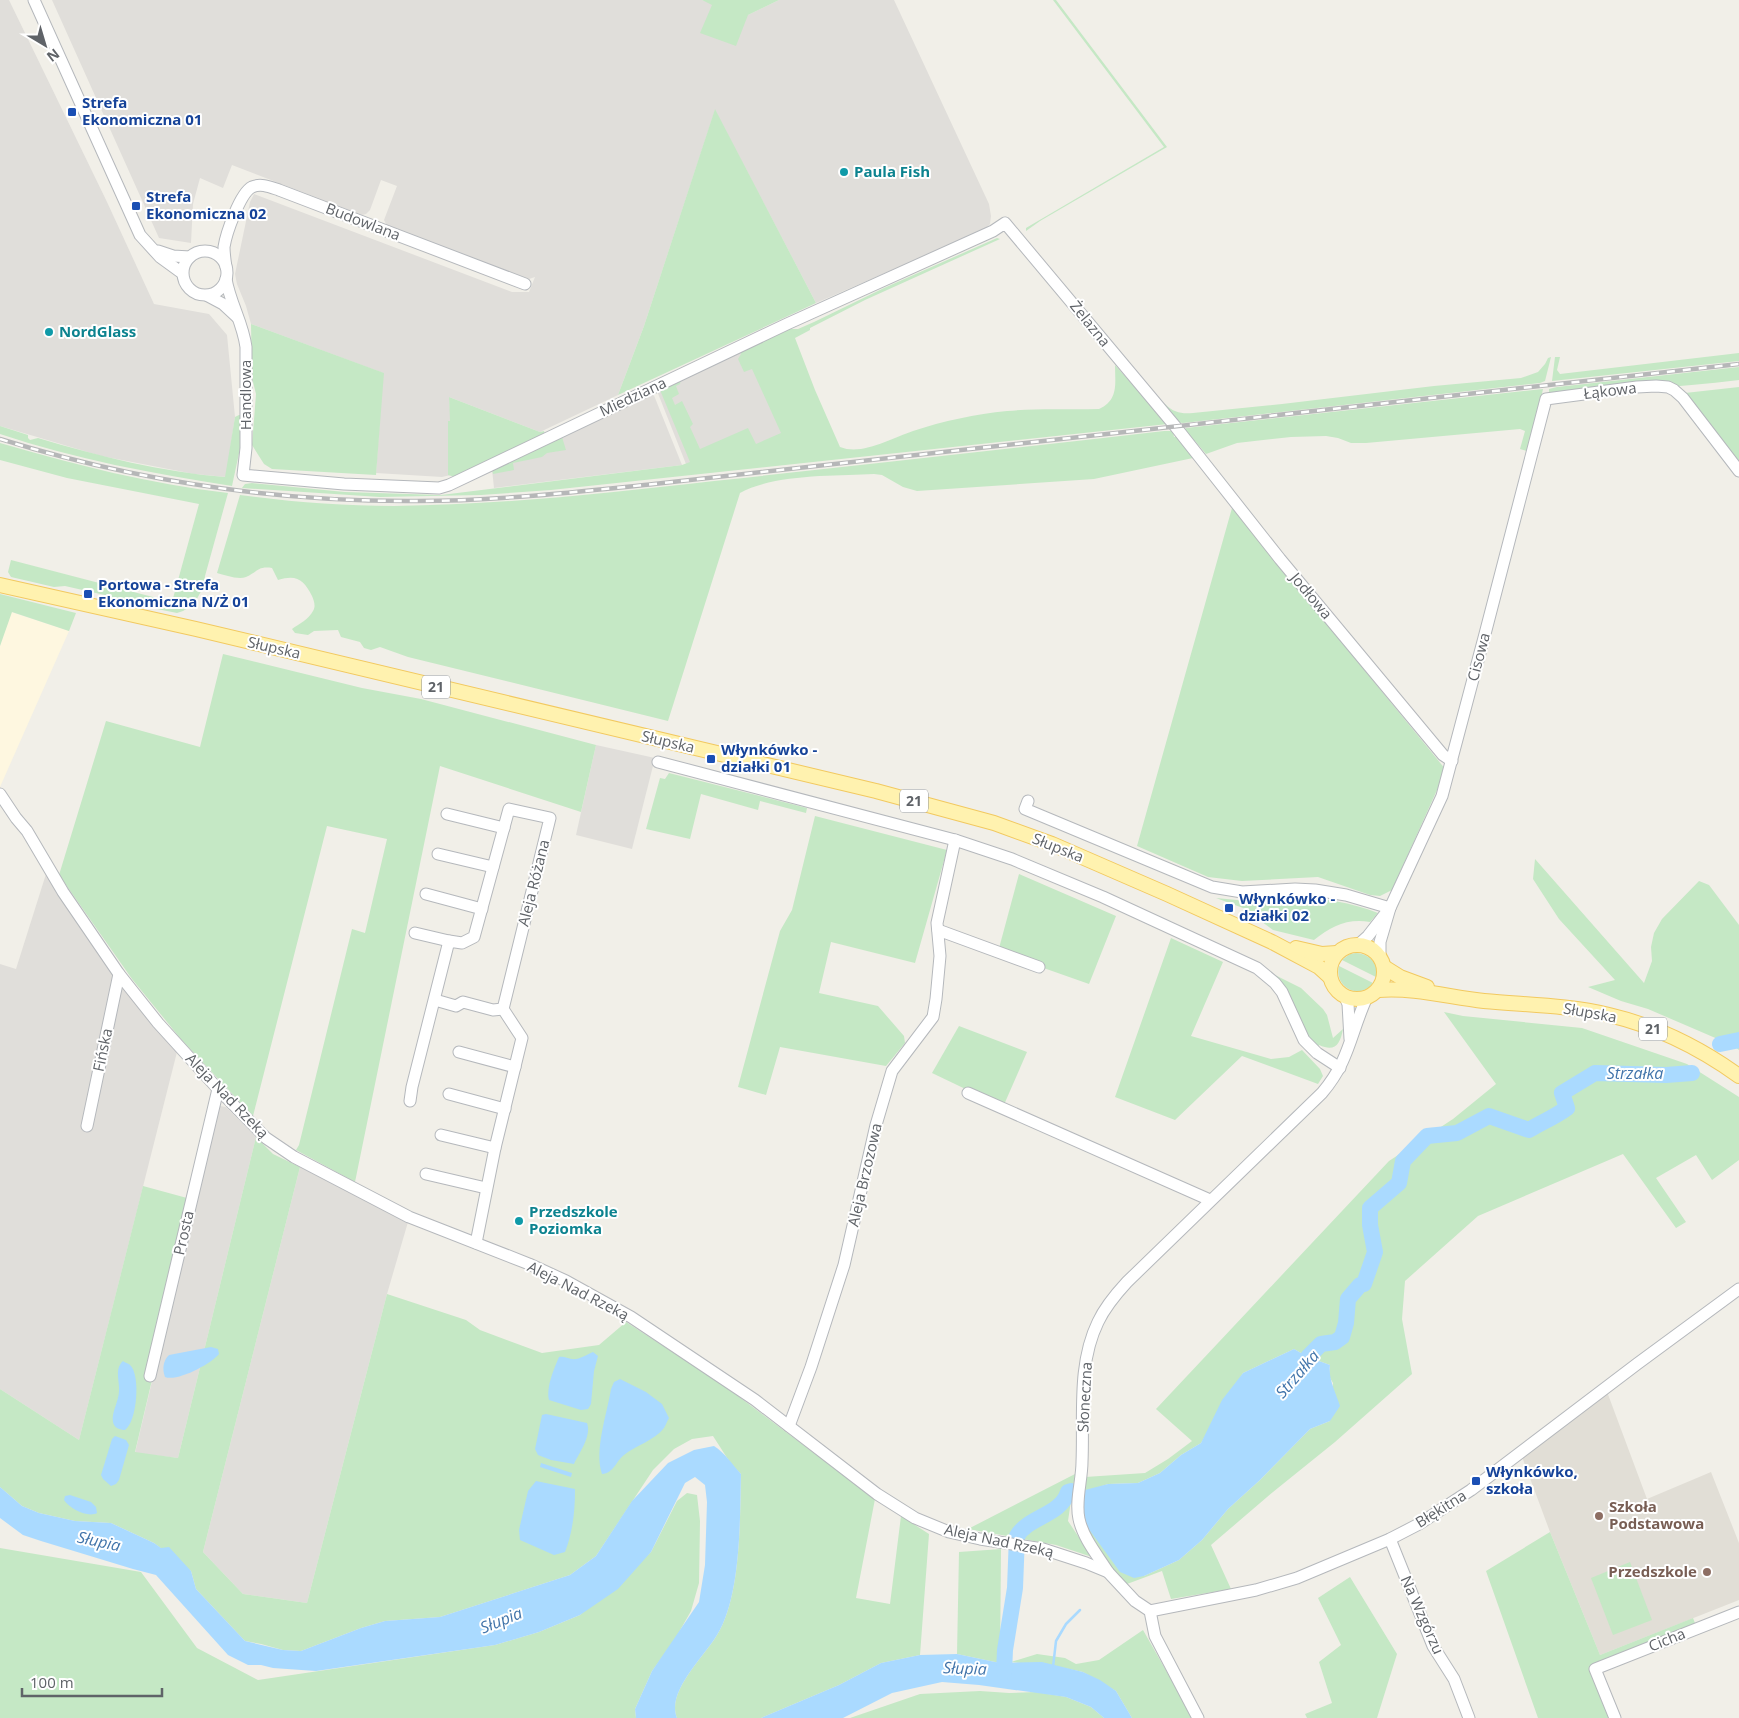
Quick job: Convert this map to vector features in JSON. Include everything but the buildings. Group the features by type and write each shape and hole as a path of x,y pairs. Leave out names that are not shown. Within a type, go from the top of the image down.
{"main road":[{"name":"Słupska","path":"0,585 876,791 962,813 1052,844 1167,894 1272,942 1319,967 1330,976"},
{"name":"Słupska","path":"1272,942 1317,954 1329,955 1337,953"},
{"name":"21","path":"1337,953 1348,946 1359,944 1370,948 1382,962"},
{"path":"1330,976 1329,968 1337,953"},
{"name":"Słupska","path":"1382,962 1400,978 1456,997"},
{"path":"1372,993 1383,980 1382,962"},
{"name":"21","path":"1330,976 1334,987 1345,997 1356,1000 1372,993"},
{"name":"Słupska","path":"1372,993 1397,988 1482,1000 1558,1006 1608,1014 1680,1040 1739,1076"}],"street":[{"path":"34,0 133,222 152,248 167,263 182,274"},
{"name":"Budowlana","path":"226,236 243,195 251,188 262,185 526,284"},
{"name":"Żelazna","path":"1005,223 1175,426"},
{"name":"Miedziana","path":"243,475 344,484 444,487 787,324 993,231 1005,223"},
{"path":"226,236 215,247 194,253 184,264 182,274 186,286 202,296 208,296 220,290 226,279"},
{"name":"Handlowa","path":"226,236 224,249 228,291 243,331 246,347 246,448 243,475"},
{"path":"152,248 173,256 190,257"},
{"path":"206,251 218,256 226,267"},
{"path":"208,296 223,304 237,317"},
{"name":"Łąkowa","path":"1546,399 1637,387 1668,387 1683,398 1739,471"},
{"name":"Cisowa","path":"1382,962 1380,942 1390,908 1442,796 1546,399"},
{"name":"Jodłowa","path":"1175,426 1293,574 1443,755 1452,761"},
{"path":"658,762 955,840 1031,866 1248,962 1267,976 1282,992 1304,1040 1317,1053 1340,1068"},
{"name":"Aleja Nad Rzeką","path":"0,794 27,831 63,892 120,974 158,1023 266,1138 294,1157 409,1216 566,1281 631,1317 755,1400 877,1494 915,1518 949,1532 1065,1555 1108,1572 1136,1601 1150,1612"},
{"path":"1028,801 1025,809 1212,887 1242,892 1295,889 1333,892 1390,908"},
{"name":"Aleja Różana","path":"416,933 462,943 474,937 509,809 550,818 503,1009"},
{"path":"447,814 504,828"},
{"name":"Aleja Brzozowa","path":"789,1426 811,1367 844,1265 876,1125 892,1071 933,1017 940,956 938,912 955,840"},
{"path":"438,854 493,867"},
{"path":"426,894 482,909"},
{"name":"Cisowa","path":"1359,944 1368,936 1390,908"},
{"path":"938,930 1039,967"},
{"path":"410,1101 449,941"},
{"name":"Fińska","path":"87,1126 120,974"},
{"name":"Słoneczna","path":"1108,1572 1079,1520 1078,1508 1082,1472 1086,1357 1097,1323 1110,1301 1126,1282 1322,1093 1333,1080 1350,1046 1372,993"},
{"name":"Słoneczna","path":"1345,997 1349,1010 1350,1046"},
{"path":"435,1000 456,1006 463,1002 493,1010 503,1009 522,1038 486,1188 476,1243"},
{"path":"459,1052 515,1066"},
{"name":"Prosta","path":"150,1376 218,1089"},
{"path":"968,1093 1210,1200"},
{"path":"449,1094 505,1109"},
{"path":"441,1135 495,1148"},
{"path":"426,1174 486,1188"},
{"name":"Błękitna","path":"1150,1612 1256,1590 1297,1578 1390,1539 1419,1524 1471,1490 1739,1289"},
{"name":"Na Wzgórzu","path":"1390,1539 1433,1646 1454,1679 1469,1718"},
{"path":"1150,1612 1155,1636 1198,1718"},
{"name":"Cicha","path":"1615,1718 1595,1669 1739,1612"}],"shaded area":[{"path":"0,0 9,0 154,304 209,314 227,335 235,417 226,477 194,474 101,456 0,426"},
{"path":"52,0 702,0 748,15 779,0 894,0 989,204 990,224 984,230 816,303 715,110 644,326 618,395 540,432 449,397 455,474 442,477 376,473 383,373 251,324 235,274 250,202 254,194 512,292 529,292 535,277 529,279 387,226 384,220 397,186 381,180 370,210 362,215 232,165 223,188 200,178 193,204 191,243 159,238"},
{"path":"788,329 835,444 725,453 686,464 657,391"},
{"path":"653,393 682,465 494,488 492,469"},
{"path":"11,612 69,631 0,787 0,646"},
{"path":"596,745 655,758 632,849 576,835"},
{"path":"46,874 71,914 134,1000 177,1052 79,1440 0,1389 0,964 16,969"},
{"path":"220,1106 226,1107 256,1137 178,1458 135,1453 216,1112"},
{"path":"300,1167 408,1222 387,1294 307,1603 243,1594 203,1552"},
{"name":"Szkoła Podstawowa","path":"1606,1389 1647,1499 1711,1472 1739,1543 1739,1600 1600,1655 1550,1532 1521,1454"}],"green space":[{"path":"702,0 779,0 748,15 736,46 700,33 712,5"},
{"path":"1053,0 1056,0 1167,147 1026,231 1026,228 1164,147"},
{"path":"715,109 816,303 618,395 644,326"},
{"path":"997,238 1000,239 865,300 810,328 810,330 795,338 840,447 849,449 867,448 924,427 983,414 1030,410 1099,409 1110,401 1113,396 1115,365 1168,424 551,490 481,495 380,497 242,488 245,484 252,483 345,492 441,495 682,465 690,462 660,390 681,380 680,384 676,386 679,394 672,398 675,405 682,401 693,424 690,427 700,449 748,428 756,444 781,433 752,369 744,372 738,359 741,352 788,329 798,329 814,322 884,288"},
{"path":"251,324 384,373 376,475 272,469 264,464 252,445 256,394 252,378"},
{"path":"1739,353 1739,361 1552,381 1555,357 1560,357 1557,370 1560,374"},
{"path":"1551,357 1545,381 1540,383 1183,423 1176,422 1163,406 1165,404 1178,412 1193,413 1521,378 1538,372 1548,358"},
{"path":"1739,367 1739,380 1668,387 1549,394 1549,389 1557,387"},
{"path":"1739,387 1739,461 1685,393"},
{"path":"1543,389 1530,452 1520,449 1525,431 1520,429 1366,443 1351,443 1326,436 1291,437 1237,443 1206,454 1195,441 1192,442 1184,430 1186,428"},
{"path":"449,397 540,432 544,431 545,435 455,477 448,475"},
{"path":"242,415 241,444 232,486 115,465 57,451 0,434 0,426 28,435 30,440 38,438 107,457 154,467 225,477 235,417"},
{"path":"1173,431 1174,437 1179,436 1193,458 1094,479 917,491 903,487 882,475 842,475 805,477 770,482 740,493 668,721 408,657 380,647 371,650 364,648 360,642 341,637 338,630 314,631 308,635 295,633 292,629 309,616 314,607 312,596 303,582 295,578 278,580 272,568 260,569 243,578 217,573 240,495 278,500 375,506 514,501 634,490"},
{"path":"562,437 566,450 547,453 542,457 513,463 514,470 493,474 492,469"},
{"path":"0,443 113,473 228,493 205,576 204,586 194,604 177,613 122,602 109,596 65,586 54,587 11,577 8,572 11,560 172,602 199,504 67,478 0,460"},
{"path":"1232,508 1446,770 1392,890 1380,896 1370,895 1318,877 1242,881 1208,877 1137,846"},
{"path":"0,594 76,613 69,631 12,612 0,646"},
{"path":"223,654 362,688 421,699 596,745 581,812 440,766 355,1182 296,1150 299,1145 352,929 365,933 387,839 327,826 253,1116 180,1038 132,979 59,875 106,721 200,747"},
{"path":"669,773 807,808 806,813 760,801 758,810 701,794 690,839 646,829 660,778 665,779"},
{"path":"815,816 947,850 915,963 831,942 819,993 878,1006 904,1036 905,1043 886,1066 780,1047 766,1095 738,1087 780,931 792,910"},
{"path":"1535,859 1644,983 1652,961 1651,947 1654,933 1662,919 1699,881 1709,885 1739,925 1739,1050 1734,1046 1648,1009 1621,1001 1588,987 1615,980 1559,919 1533,879"},
{"path":"1019,874 1116,916 1089,984 998,952"},
{"path":"1295,896 1347,904 1378,913 1370,922 1354,921 1340,924 1314,940 1273,930 1243,908 1216,898 1247,901"},
{"path":"1171,938 1223,962 1191,1036 1271,1059 1289,1057 1302,1050 1320,1069 1323,1076 1318,1084 1242,1056 1175,1120 1115,1097"},
{"path":"1350,954 1365,955 1375,964 1376,977 1342,960"},
{"path":"1339,966 1373,983 1361,991 1349,989 1340,980"},
{"path":"1269,972 1301,988 1323,1009 1327,1015 1333,1038 1343,1029 1336,1046 1329,1048 1319,1045 1318,1047 1310,1040"},
{"path":"1444,1012 1463,1016 1582,1028 1687,1064 1739,1097 1739,1160 1712,1180 1696,1155 1656,1178 1686,1222 1676,1228 1623,1154 1478,1216 1405,1281 1402,1319 1412,1374 1335,1442 1211,1545 1231,1589 1171,1599 1162,1571 1127,1584 1100,1552 1083,1524 1081,1512 1085,1477 1145,1473 1192,1441 1156,1409 1389,1161 1453,1119 1496,1084","holes":["1294,1349 1308,1357 1330,1365 1329,1376 1333,1383 1330,1421 1310,1429 1260,1480 1228,1509 1202,1540 1179,1560 1144,1576 1099,1487 1108,1484 1138,1483 1160,1473 1181,1455 1201,1443 1243,1373"]},
{"path":"959,1026 1027,1052 1003,1107 932,1073"},
{"path":"256,1137 273,1154 300,1167 203,1552 243,1594 307,1603 387,1294 466,1320 480,1330 542,1353 599,1345 626,1322 722,1384 875,1499 856,1598 890,1604 901,1516 929,1534 920,1655 881,1663 839,1685 761,1718 677,1718 675,1708 681,1686 717,1635 725,1619 731,1600 738,1557 741,1474 731,1464 713,1436 692,1439 674,1449 653,1470 596,1556 570,1575 440,1617 385,1621 301,1651 283,1650 245,1641 196,1589 191,1571 154,1543 111,1523 75,1521 39,1513 22,1506 0,1487 0,1389 79,1440 143,1186 187,1198 152,1380 135,1452 178,1458"},
{"path":"1075,1474 1068,1521 1092,1557 1056,1545 968,1529"},
{"path":"687,1493 697,1495 700,1521 699,1583 691,1611 674,1641 652,1671 635,1709 636,1718 0,1718 0,1548 141,1572 197,1648 258,1680 495,1645 539,1632 580,1615 651,1552 677,1501"},
{"path":"1550,1532 1600,1655 1693,1618 1698,1631 1593,1675 1610,1718 1538,1718 1486,1571"},
{"path":"1001,1549 1000,1663 957,1654 959,1552"},
{"path":"1630,1562 1652,1620 1613,1635 1591,1578"},
{"path":"1350,1577 1397,1654 1377,1718 1307,1718 1305,1714 1332,1703 1319,1662 1341,1645 1318,1598"},
{"path":"1143,1630 1193,1718 1132,1718 1116,1691 1083,1672 1011,1662 1037,1654 1065,1658 1076,1664 1099,1660"},
{"path":"980,1691 1036,1692 1066,1697 1091,1707 1104,1718 850,1718 920,1694"}],"water":[{"path":"211,1347 218,1349 219,1354 209,1363 185,1375 165,1377 164,1365 169,1355"},
{"path":"1294,1349 1308,1357 1330,1365 1331,1381 1340,1406 1330,1421 1310,1429 1260,1480 1228,1509 1202,1540 1179,1560 1144,1576 1134,1578 1120,1572 1088,1528 1082,1512 1085,1490 1108,1484 1138,1483 1160,1473 1181,1455 1201,1443 1222,1400 1243,1373"},
{"path":"593,1352 598,1356 594,1371 591,1404 588,1409 581,1410 549,1400 550,1384 559,1357 577,1359"},
{"path":"123,1361 130,1365 136,1378 135,1409 125,1430 116,1427 113,1418 119,1395 118,1371"},
{"path":"620,1379 646,1392 662,1404 669,1418 660,1432 621,1457 609,1471 602,1474 599,1454 602,1432 611,1389 614,1382"},
{"path":"546,1414 587,1423 588,1433 582,1450 574,1464 551,1460 538,1455 535,1449 542,1415"},
{"path":"115,1436 126,1440 129,1445 119,1480 111,1486 101,1475 112,1439"},
{"name":"Słupia","path":"714,1446 725,1455 741,1474 738,1557 731,1600 725,1619 717,1635 681,1686 675,1708 677,1718 636,1718 635,1709 652,1671 699,1602 705,1565 707,1502 705,1485 695,1477 685,1483 651,1552 618,1589 580,1615 539,1632 495,1645 316,1671 248,1665 228,1655 156,1575 23,1535 0,1518 0,1487 22,1506 39,1513 75,1521 111,1523 161,1548 169,1547 191,1571 196,1589 245,1641 283,1650 301,1651 385,1621 440,1617 570,1575 596,1556 632,1501 668,1463 694,1450"},
{"path":"541,1463 572,1473 571,1477 540,1467"},
{"path":"536,1481 575,1489 573,1521 565,1552 554,1555 520,1540 519,1530 528,1491"},
{"path":"70,1495 91,1502 96,1507 97,1513 89,1514 75,1509 64,1500 65,1496"},
{"name":"Słupia","path":"957,1654 1000,1663 1042,1662 1083,1672 1100,1680 1116,1691 1132,1718 1104,1718 1091,1707 1066,1697 942,1682 892,1693 843,1718 761,1718 839,1685 881,1663 920,1655"}],"waterway":[{"name":"Strzałka","path":"1720,1044 1739,1040"},
{"name":"Strzałka","path":"1296,1374 1308,1357 1321,1344 1335,1342 1342,1337 1346,1323 1348,1299 1360,1285 1364,1284 1375,1252 1370,1225 1370,1208 1399,1183 1403,1161 1427,1136 1457,1133 1489,1116 1529,1130 1567,1108 1562,1093 1595,1073 1666,1075 1692,1073"},
{"name":"Strzałka","path":"1004,1672 1005,1650 1015,1588 1017,1536 1029,1524 1059,1506 1068,1492 1071,1491"},
{"path":"1053,1667 1056,1641 1066,1624 1080,1610"}],"railway":[{"path":"0,439 102,467 206,486 259,493 311,498 364,500 476,499 536,496 654,484 1739,364"}],"place":[{"name":"Strefa Ekonomiczna 01","path":"72,112"},
{"name":"Paula Fish","path":"844,172"},
{"name":"Strefa Ekonomiczna 02","path":"136,206"},
{"name":"NordGlass","path":"49,332"},
{"name":"Portowa - Strefa Ekonomiczna N/Ż 01","path":"88,594"},
{"name":"Włynkówko - działki 01","path":"711,759"},
{"name":"Włynkówko - działki 02","path":"1229,908"},
{"name":"Przedszkole Poziomka","path":"519,1221"},
{"name":"Włynkówko, szkoła","path":"1476,1481"},
{"name":"Szkoła Podstawowa","path":"1599,1516"},
{"name":"Przedszkole","path":"1707,1572"}]}
